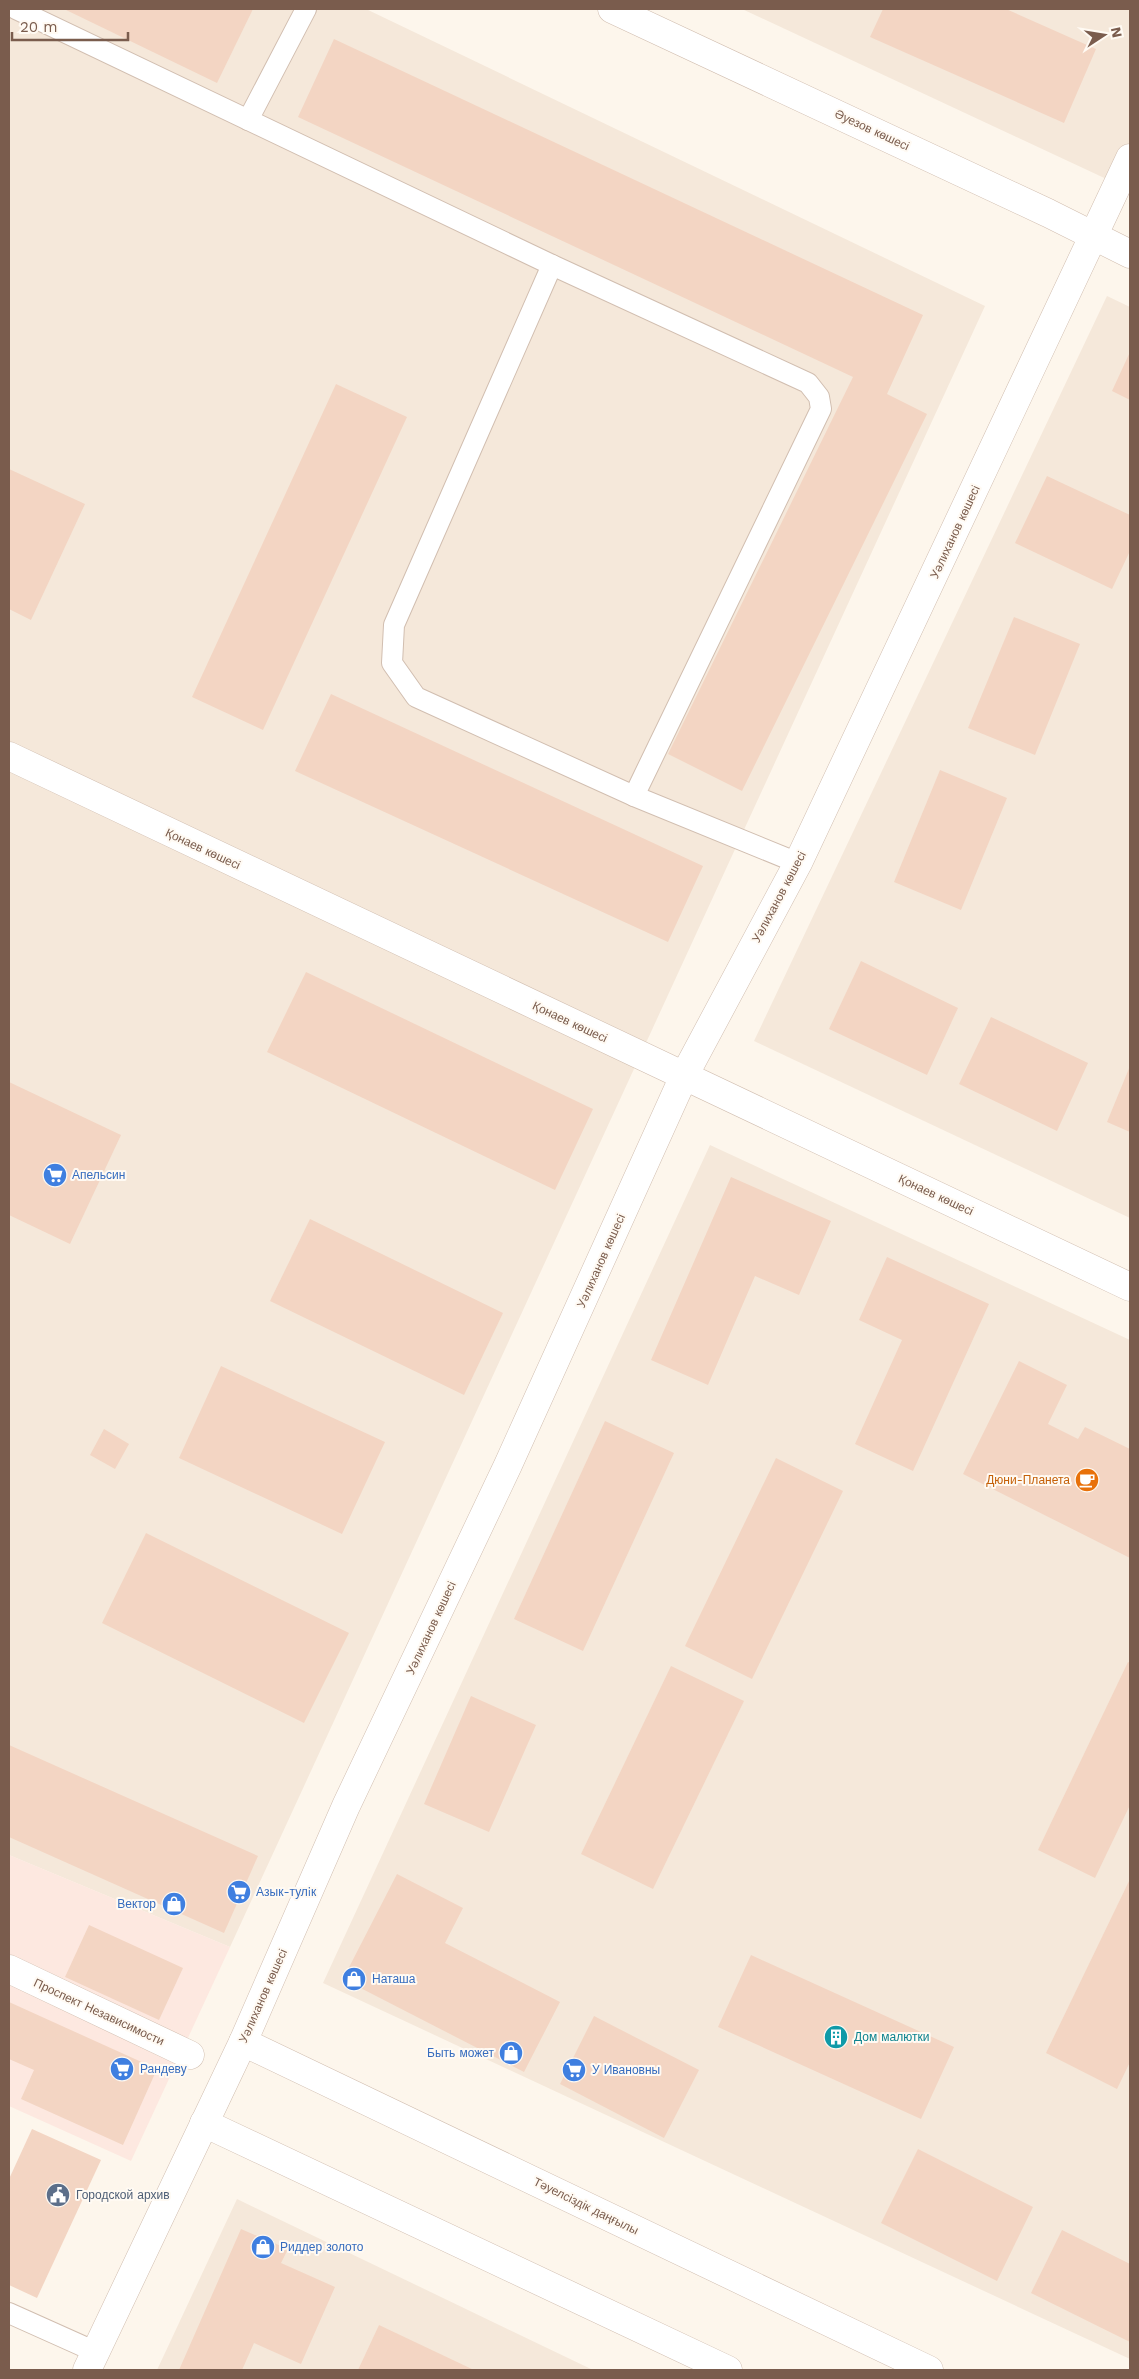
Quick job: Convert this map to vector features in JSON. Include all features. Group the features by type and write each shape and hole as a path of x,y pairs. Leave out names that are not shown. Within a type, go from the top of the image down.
{"street":[{"name":"Әуезов көшесі","path":"612,9 1048,213 1130,254"},
{"name":"Уәлиханов көшесі","path":"91,2361 243,2042 346,1806 508,1465 684,1076 798,863 1130,158"},
{"name":"Қонаев көшесі","path":"9,756 1130,1287"},
{"name":"Проспект Независимости","path":"9,1970 190,2055"},
{"name":"Тәуелсіздік даңғылы","path":"243,2042 929,2370"},
{"path":"204,2123 728,2370"}],"lane":[{"path":"16,9 552,265 808,383 819,397 821,409 634,796"},
{"path":"248,120 306,9"},
{"path":"552,265 394,624 392,663 416,698 634,796 798,863"},
{"path":"9,2312 91,2361"}],"shaded area":[{"path":"9,9 366,9 985,306 230,1947 9,1855"},
{"path":"742,9 1130,9 1130,190"},
{"path":"1107,296 1130,307 1130,1218 754,1041"},
{"path":"710,1145 1130,1340 1130,2359 323,1983"},
{"path":"9,1855 230,1947 131,2161 9,2106"},
{"path":"237,2199 593,2370 157,2370"}],"building":[{"path":"64,9 253,9 217,83"},
{"path":"883,9 1006,9 1096,49 1064,123 870,37"},
{"path":"334,39 923,315 887,394 927,414 742,791 668,754 853,377 298,117"},
{"path":"1130,352 1130,400 1112,391"},
{"path":"336,384 407,417 263,730 192,697"},
{"path":"9,469 85,504 31,620 9,609"},
{"path":"1047,476 1130,515 1130,551 1112,589 1015,543"},
{"path":"1014,617 1080,644 1035,755 968,728"},
{"path":"331,694 703,866 668,942 295,771"},
{"path":"940,770 1007,798 961,910 894,882"},
{"path":"861,961 958,1008 927,1075 829,1029"},
{"path":"306,972 593,1109 555,1190 267,1052"},
{"path":"991,1017 1088,1063 1057,1131 959,1084"},
{"path":"1130,1066 1130,1132 1107,1122"},
{"name":"Апельсин","path":"9,1082 121,1135 70,1244 9,1215"},
{"path":"731,1177 831,1221 799,1295 755,1276 708,1385 651,1360"},
{"path":"310,1219 503,1313 464,1395 270,1301"},
{"path":"887,1257 989,1304 913,1471 855,1444 902,1340 859,1320"},
{"path":"1019,1361 1067,1385 1048,1424 1078,1439 1085,1427 1130,1449 1130,1558 963,1474"},
{"path":"221,1366 385,1442 342,1534 179,1458"},
{"path":"605,1421 674,1453 583,1651 514,1619"},
{"path":"104,1429 129,1444 115,1469 90,1455"},
{"path":"776,1458 843,1491 752,1679 685,1646"},
{"path":"146,1533 349,1633 304,1723 102,1623"},
{"path":"1128,1662 1130,1663 1130,1805 1095,1878 1038,1850"},
{"path":"671,1666 744,1701 653,1889 581,1854"},
{"path":"471,1696 536,1725 489,1832 424,1804"},
{"path":"9,1745 258,1856 224,1933 9,1837"},
{"path":"397,1874 463,1908 445,1943 560,2002 524,2072 343,1979"},
{"path":"1130,1879 1130,2062 1117,2089 1046,2053"},
{"path":"89,1925 183,1968 159,2020 65,1977"},
{"name":"Дом малютки","path":"751,1955 954,2047 921,2119 718,2027"},
{"path":"9,2002 157,2069 123,2145 21,2099 34,2070 9,2059"},
{"path":"594,2016 699,2070 664,2138 560,2084"},
{"path":"32,2129 101,2160 37,2298 9,2285 9,2179"},
{"path":"918,2149 1033,2207 997,2281 881,2223"},
{"path":"241,2229 288,2249 281,2263 335,2287 301,2364 254,2343 242,2370 179,2370"},
{"path":"1062,2230 1130,2264 1130,2342 1031,2293"},
{"path":"379,2325 474,2370 358,2370"}],"place":[{"name":"Апельсин","path":"55,1175"},
{"name":"Дюни-Планета","path":"1087,1480"},
{"name":"Азык-тулiк","path":"239,1892"},
{"name":"Вектор","path":"174,1904"},
{"name":"Наташа","path":"354,1979"},
{"name":"Дом малютки","path":"836,2037"},
{"name":"Быть может","path":"511,2053"},
{"name":"Рандеву","path":"122,2069"},
{"name":"У Ивановны","path":"574,2070"},
{"name":"Городской архив","path":"58,2195"},
{"name":"Риддер золото","path":"263,2247"}]}
